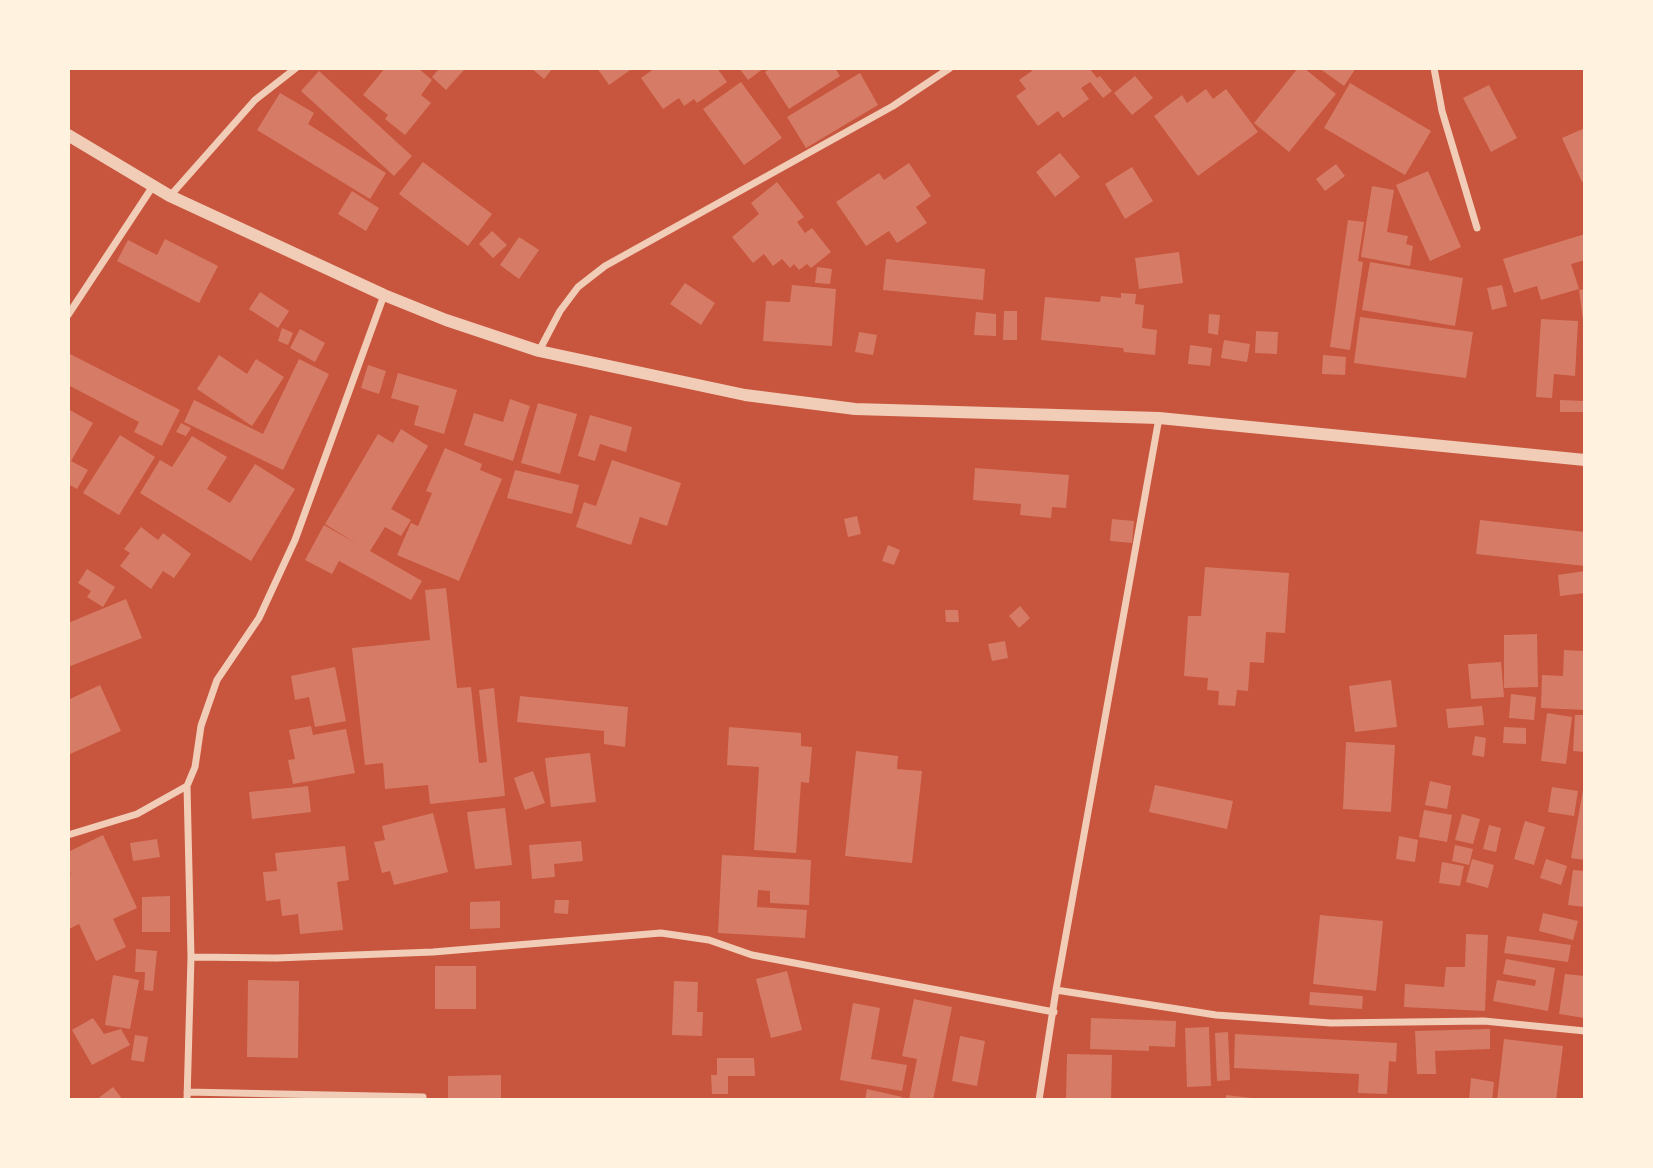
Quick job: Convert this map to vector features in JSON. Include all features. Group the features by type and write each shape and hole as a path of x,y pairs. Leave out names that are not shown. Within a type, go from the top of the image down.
{"street":[{"path":"170,196 256,100 296,68"},
{"path":"540,351 560,312 578,287 605,266 892,106 950,68"},
{"path":"1434,68 1442,111 1478,228"},
{"path":"68,135 170,196 384,295 446,320 540,351 745,395 855,409 1159,418 1585,460"},
{"path":"68,316 153,186"},
{"path":"384,295 295,540 260,618 216,680 201,726 195,767 187,786 191,957 187,1096 423,1097"},
{"path":"1039,1100 1056,990 1159,418"},
{"path":"68,835 137,814 187,786"},
{"path":"191,957 276,958 420,952 662,933 709,940 765,957 1054,1012"},
{"path":"1056,990 1216,1015 1331,1023 1484,1021 1585,1031"}],"building":[{"path":"385,68 418,68 432,80 421,95 431,103 405,135 385,119 388,115 363,95"},
{"path":"440,68 464,70 446,90 432,77"},
{"path":"531,68 553,68 544,79"},
{"path":"597,68 633,68 609,85"},
{"path":"655,68 717,68 727,82 697,103 694,99 684,106 679,98 663,109 641,78"},
{"path":"739,68 764,68 748,80"},
{"path":"771,68 835,68 840,76 789,109 765,72"},
{"path":"1031,68 1089,68 1097,78 1100,76 1112,91 1103,98 1090,82 1081,88 1089,99 1063,118 1058,111 1038,126 1016,96 1026,89 1019,80 1032,71"},
{"path":"1298,68 1304,68 1336,94 1289,152 1254,123"},
{"path":"1319,68 1356,68 1344,86"},
{"path":"319,71 412,156 394,176 301,91"},
{"path":"860,73 878,105 806,148 787,117"},
{"path":"1135,76 1153,98 1132,115 1114,93"},
{"path":"741,82 782,138 744,165 703,109"},
{"path":"1350,83 1431,131 1405,175 1324,128"},
{"path":"1489,85 1517,138 1491,152 1463,98"},
{"path":"1206,89 1213,99 1226,89 1258,132 1198,176 1154,116 1182,95 1187,103"},
{"path":"280,93 314,113 308,124 386,173 370,199 257,130"},
{"path":"1585,128 1585,180 1582,182 1562,138"},
{"path":"1060,153 1080,177 1055,197 1036,172"},
{"path":"423,162 492,214 468,246 399,194"},
{"path":"909,163 931,196 916,207 927,223 897,243 889,231 866,246 836,202 879,173 884,180"},
{"path":"1336,164 1345,176 1325,191 1316,179"},
{"path":"1132,167 1153,201 1125,219 1105,184"},
{"path":"1428,171 1461,247 1430,261 1396,185"},
{"path":"777,182 804,217 797,222 805,233 812,228 831,252 811,268 807,264 799,270 794,264 790,268 782,259 773,266 764,254 753,263 732,237 759,214 751,203"},
{"path":"1372,186 1394,190 1387,232 1408,236 1406,244 1413,246 1410,266 1361,257"},
{"path":"352,191 379,208 366,231 338,214"},
{"path":"1348,220 1364,222 1358,261 1363,262 1350,350 1330,347"},
{"path":"492,231 507,245 493,258 479,244"},
{"path":"1585,234 1585,260 1571,264 1579,289 1541,300 1537,286 1514,293 1503,259"},
{"path":"519,237 539,250 519,279 500,265"},
{"path":"165,239 218,266 199,303 117,261 128,240 157,255"},
{"path":"1179,252 1183,283 1139,289 1135,258"},
{"path":"886,259 985,269 983,300 883,290"},
{"path":"1370,262 1463,278 1455,326 1362,310"},
{"path":"817,267 832,269 830,284 815,283"},
{"path":"685,283 715,303 701,325 670,304"},
{"path":"792,285 836,289 832,346 763,341 766,301 790,302"},
{"path":"1502,285 1507,306 1492,310 1487,288"},
{"path":"1585,289 1585,320 1583,320 1579,290"},
{"path":"260,292 289,311 278,328 249,309"},
{"path":"1121,293 1136,294 1135,304 1144,305 1142,328 1157,330 1155,355 1124,352 1123,348 1041,340 1045,297 1100,302 1101,296 1121,298"},
{"path":"1004,311 1017,311 1017,340 1003,340"},
{"path":"976,312 996,314 996,336 974,335"},
{"path":"1209,314 1220,315 1218,335 1208,333"},
{"path":"1360,317 1473,332 1466,378 1354,363"},
{"path":"1541,319 1578,321 1575,376 1554,374 1552,398 1536,397"},
{"path":"282,328 293,333 288,345 278,341"},
{"path":"300,329 325,343 315,362 290,348"},
{"path":"1256,331 1278,332 1277,354 1255,353"},
{"path":"859,332 877,335 873,355 855,352"},
{"path":"1224,340 1250,344 1247,362 1221,358"},
{"path":"1190,345 1212,348 1210,366 1188,364"},
{"path":"68,353 180,410 162,446 134,432 139,422 68,385"},
{"path":"219,355 247,374 256,359 284,377 252,426 197,389"},
{"path":"1323,355 1346,357 1345,375 1322,374"},
{"path":"299,359 329,374 283,470 184,422 194,400 263,434"},
{"path":"368,365 386,371 379,394 361,388"},
{"path":"398,373 457,390 444,434 414,425 419,406 391,398"},
{"path":"510,399 530,406 513,461 464,445 474,413 503,422"},
{"path":"1560,400 1585,401 1585,412 1560,412"},
{"path":"538,403 577,414 560,474 521,463"},
{"path":"68,409 93,423 71,461 88,470 77,489 68,484"},
{"path":"590,415 632,427 626,452 600,444 595,461 578,456"},
{"path":"181,423 191,428 186,436 176,432"},
{"path":"401,429 428,446 391,509 411,520 401,536 385,527 370,551 422,581 411,600 339,561 332,574 305,560 324,525 357,544 325,524 378,434 393,443"},
{"path":"120,435 155,457 119,515 83,493"},
{"path":"192,436 227,457 207,489 230,503 255,464 295,489 251,561 140,493 160,460 172,467"},
{"path":"445,448 482,464 480,470 502,479 459,581 397,555 411,523 418,526 432,493 426,491"},
{"path":"612,460 681,483 667,526 640,517 631,545 576,527 584,502 596,506"},
{"path":"975,468 1069,475 1066,508 1052,507 1051,518 1020,515 1021,504 973,500"},
{"path":"515,470 579,485 572,514 507,498"},
{"path":"857,516 861,534 848,537 844,519"},
{"path":"1112,519 1134,521 1132,543 1110,541"},
{"path":"1480,520 1585,532 1585,566 1476,554"},
{"path":"141,527 158,540 163,533 191,554 174,578 163,571 151,589 120,566 130,553 124,549"},
{"path":"888,545 900,550 894,565 882,561"},
{"path":"1205,567 1289,573 1285,633 1266,632 1264,663 1250,662 1248,691 1237,690 1235,706 1218,705 1219,691 1207,690 1208,678 1184,676 1188,616 1201,616"},
{"path":"87,569 115,587 103,607 87,597 91,591 78,583"},
{"path":"1585,571 1585,593 1560,596 1558,575"},
{"path":"446,588 457,688 471,687 479,763 487,762 479,690 494,688 505,796 430,804 428,785 385,789 383,763 365,765 352,648 430,640 425,590"},
{"path":"126,599 142,638 68,667 68,623"},
{"path":"1020,606 1030,618 1019,628 1009,616"},
{"path":"945,610 958,610 959,622 946,622"},
{"path":"1537,634 1538,687 1504,688 1504,635"},
{"path":"1005,641 1008,658 992,661 988,644"},
{"path":"1564,650 1585,651 1585,710 1541,708 1542,675 1563,676"},
{"path":"1501,662 1504,697 1471,699 1468,664"},
{"path":"335,667 346,721 315,727 309,697 295,700 291,676"},
{"path":"1391,680 1397,727 1355,732 1349,686"},
{"path":"100,685 121,731 68,755 68,700"},
{"path":"1511,694 1536,697 1534,720 1509,718"},
{"path":"520,696 628,707 625,747 604,744 604,731 517,722"},
{"path":"1482,706 1484,725 1448,728 1446,709"},
{"path":"1547,713 1572,717 1566,764 1541,761"},
{"path":"1575,715 1585,715 1585,752 1573,751"},
{"path":"311,726 313,735 346,729 355,773 293,784 288,760 295,759 289,730"},
{"path":"729,727 801,733 801,746 812,747 809,783 801,782 796,853 754,850 759,767 727,765"},
{"path":"1504,727 1526,728 1526,744 1503,743"},
{"path":"1475,736 1486,738 1484,757 1472,755"},
{"path":"1346,742 1395,745 1391,812 1343,809"},
{"path":"856,751 898,756 897,769 922,771 912,863 845,856"},
{"path":"590,753 596,802 551,807 545,758"},
{"path":"533,771 545,803 525,810 514,778"},
{"path":"1430,781 1451,786 1447,809 1425,805"},
{"path":"1155,785 1233,801 1227,829 1149,812"},
{"path":"308,786 311,812 252,819 249,792"},
{"path":"1552,787 1578,791 1574,816 1548,812"},
{"path":"1585,790 1585,860 1571,858"},
{"path":"505,808 512,865 475,869 467,812"},
{"path":"1424,810 1452,815 1447,842 1419,837"},
{"path":"433,813 448,872 394,885 390,871 382,873 374,842 385,840 382,826"},
{"path":"1462,814 1480,819 1473,844 1455,840"},
{"path":"1525,821 1545,827 1534,865 1514,859"},
{"path":"1489,825 1501,828 1496,852 1483,849"},
{"path":"103,835 137,908 113,919 126,947 96,961 79,924 69,929 68,927 68,876 71,874 68,868 68,852"},
{"path":"1399,836 1418,840 1415,862 1396,859"},
{"path":"157,839 160,857 133,861 130,843"},
{"path":"581,841 583,861 554,864 555,877 532,879 529,845"},
{"path":"1455,845 1473,849 1469,865 1452,861"},
{"path":"345,846 349,880 337,882 343,930 300,934 298,914 282,916 280,899 266,901 263,872 277,871 275,853"},
{"path":"722,855 811,860 809,905 770,903 770,891 758,890 757,907 807,910 805,938 718,933"},
{"path":"1472,859 1494,865 1488,888 1466,882"},
{"path":"1546,859 1567,866 1561,885 1540,878"},
{"path":"1442,862 1464,866 1460,886 1439,883"},
{"path":"1573,870 1585,871 1585,907 1568,905"},
{"path":"170,896 170,932 142,932 142,897"},
{"path":"555,900 569,900 568,914 554,913"},
{"path":"500,901 500,928 470,929 470,902"},
{"path":"1543,913 1578,921 1573,940 1539,931"},
{"path":"1320,915 1383,921 1376,991 1313,984"},
{"path":"1466,934 1488,935 1485,1011 1404,1007 1405,984 1444,987 1446,967 1465,967"},
{"path":"1507,936 1571,945 1568,962 1504,953"},
{"path":"136,949 157,951 153,991 144,990 145,972 135,972"},
{"path":"1506,959 1555,968 1548,1011 1493,1001 1497,980 1535,986 1536,980 1503,974"},
{"path":"435,966 476,966 476,1009 435,1009"},
{"path":"787,971 802,1030 771,1038 756,979"},
{"path":"1565,974 1585,976 1585,1018 1559,1014"},
{"path":"113,975 139,980 130,1029 105,1025"},
{"path":"248,980 299,981 298,1058 247,1057"},
{"path":"674,981 698,982 697,1012 703,1012 702,1036 672,1035"},
{"path":"1310,992 1363,996 1362,1009 1309,1005"},
{"path":"914,999 952,1007 933,1100 909,1100 917,1059 902,1056"},
{"path":"853,1003 880,1008 871,1059 907,1065 902,1091 840,1080"},
{"path":"93,1018 104,1034 121,1029 130,1045 92,1065 72,1030"},
{"path":"1091,1018 1176,1021 1175,1047 1149,1046 1149,1051 1090,1049"},
{"path":"1209,1027 1211,1086 1187,1087 1185,1028"},
{"path":"1490,1029 1490,1049 1435,1051 1436,1074 1417,1074 1415,1031"},
{"path":"1228,1032 1230,1080 1217,1081 1215,1033"},
{"path":"1235,1034 1397,1043 1396,1062 1389,1061 1387,1094 1358,1093 1359,1074 1234,1068"},
{"path":"135,1035 148,1037 144,1062 131,1060"},
{"path":"960,1036 985,1041 977,1086 952,1081"},
{"path":"1504,1039 1563,1046 1556,1100 1497,1100"},
{"path":"1067,1054 1112,1055 1111,1100 1066,1099"},
{"path":"717,1058 754,1058 755,1076 728,1076 728,1094 712,1094 711,1075 717,1075"},
{"path":"501,1075 501,1100 448,1100 448,1076"},
{"path":"1471,1078 1494,1082 1492,1100 1469,1100"},
{"path":"113,1087 123,1100 96,1100"},
{"path":"867,1089 902,1097 901,1100 865,1100"},
{"path":"1226,1095 1252,1098 1252,1100 1226,1100"}]}
